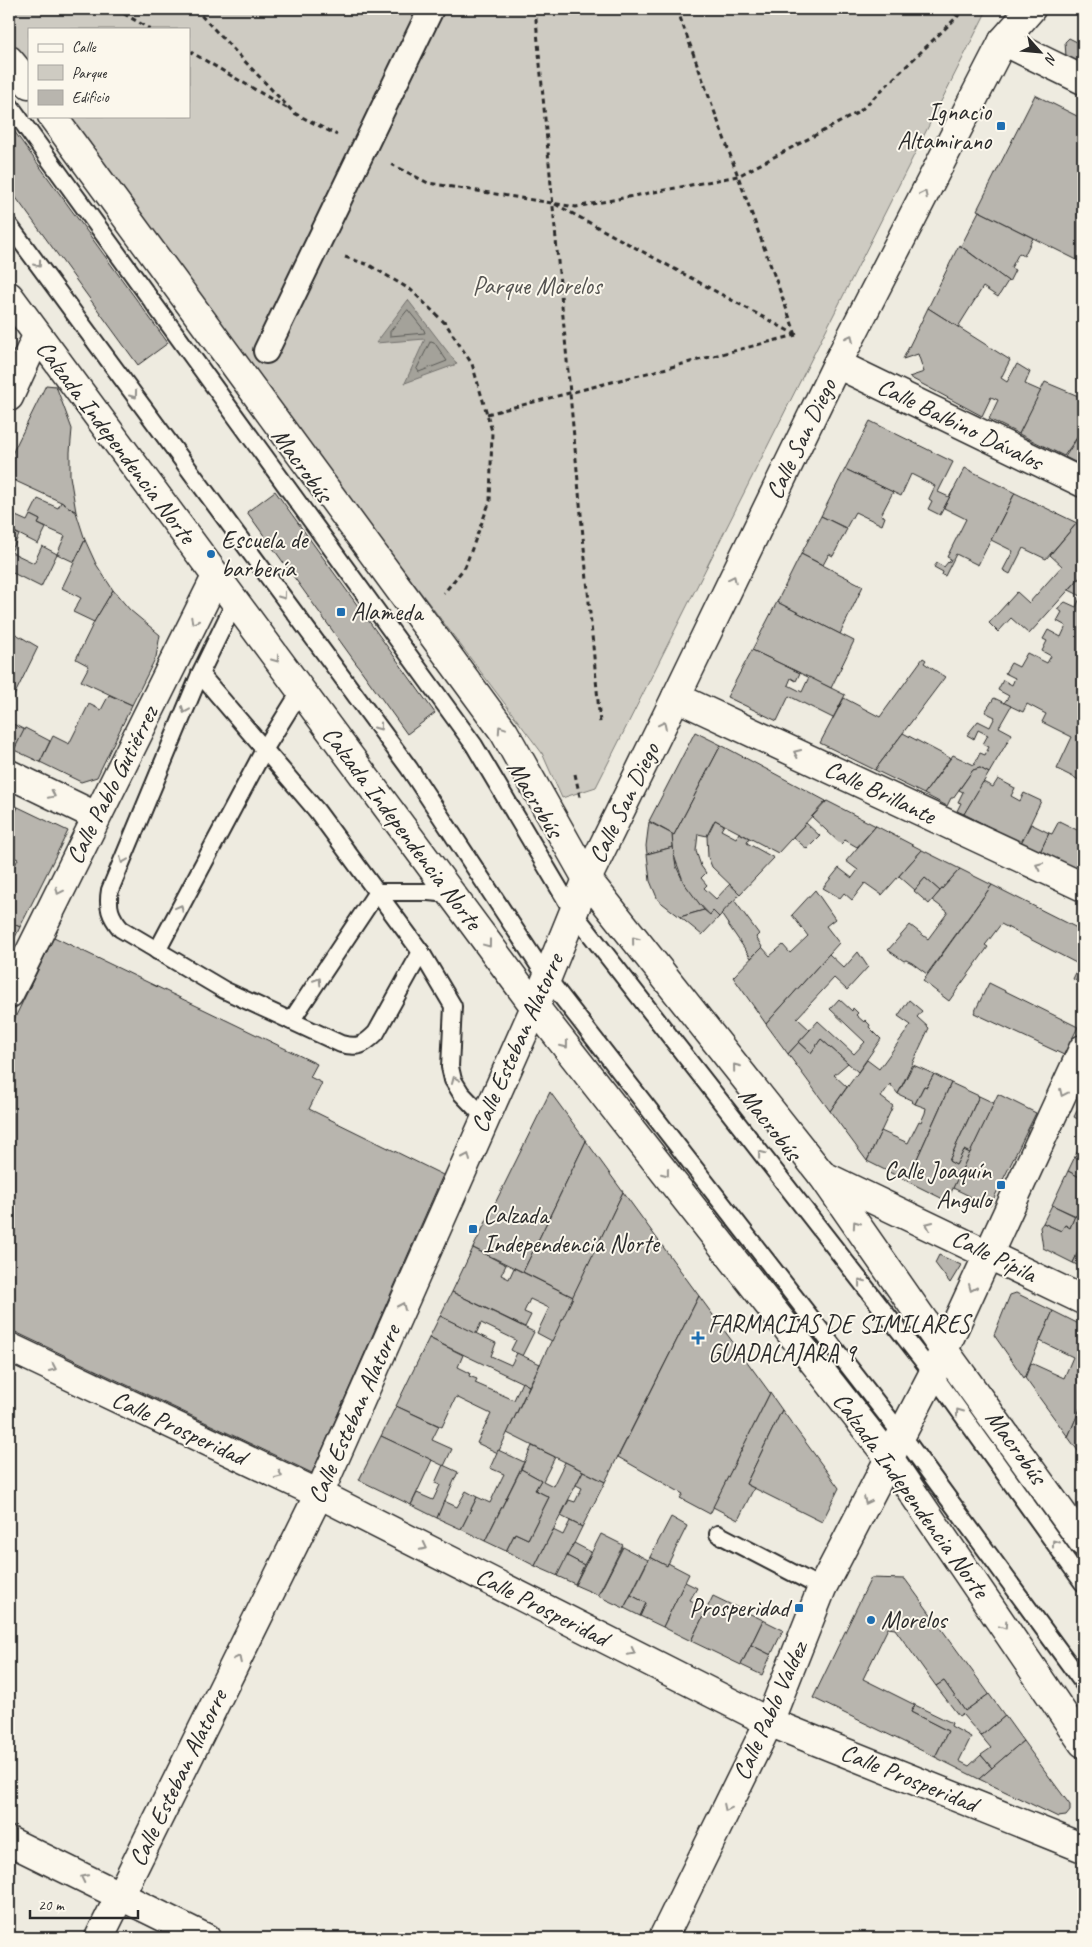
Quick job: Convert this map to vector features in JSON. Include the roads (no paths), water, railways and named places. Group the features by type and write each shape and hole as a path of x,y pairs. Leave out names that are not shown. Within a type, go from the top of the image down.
{"street":[{"path":"266,351 430,9"},
{"name":"Calle San Diego","path":"587,879 837,364 1003,40 1031,9"},
{"path":"1003,40 1083,80"},
{"path":"9,60 28,83"},
{"path":"53,118 504,732 587,879 822,1175 944,1350 1083,1542"},
{"name":"Calzada Independencia Norte","path":"9,296 300,692 535,1007 896,1446 1083,1743"},
{"path":"9,397 37,336"},
{"name":"Calle Balbino Dávalos","path":"837,364 1083,483"},
{"name":"Calle Pablo Gutiérrez","path":"9,994 216,577"},
{"name":"Calle Brillante","path":"676,698 1083,887"},
{"path":"9,774 96,816"},
{"name":"Calle Esteban Alatorre","path":"99,1938 319,1494 535,1007 587,879"},
{"path":"944,1350 1083,1049"},
{"name":"Calle Pípila","path":"822,1175 1083,1300"},
{"name":"Calle Prosperidad","path":"9,1347 319,1494 769,1722 1083,1848"},
{"name":"Calle Pablo Valdez","path":"663,1938 769,1722 822,1588 944,1350"},
{"path":"9,1841 206,1938"}],"lane":[{"name":"Macrobús","path":"9,104 474,746 573,912 932,1374 1083,1583"},
{"path":"9,225 409,768 547,978 896,1446 1083,1683"},
{"path":"235,602 200,674 110,890 107,904 112,918 121,929 224,990 340,1044 354,1047 366,1043 376,1033 421,952"},
{"path":"200,674 317,811 421,952 453,1006 450,1067 453,1080 461,1093 485,1118"},
{"path":"157,951 264,750 300,692"},
{"path":"377,892 450,894"},
{"path":"291,1022 377,892"},
{"path":"718,1534 822,1588"}],"water":[{"path":"408,300 457,364 405,383 425,339 376,343"}],"place":[{"name":"Ignacio Altamirano","path":"1001,126"},
{"name":"Escuela de barbería","path":"211,554"},
{"name":"Alameda","path":"341,612"},
{"name":"Calle Joaquín Angulo","path":"1001,1185"},
{"name":"Calzada Independencia Norte","path":"473,1229"},
{"name":"FARMACIAS DE SIMILARES GUADALAJARA 9","path":"698,1338"},
{"name":"Prosperidad","path":"799,1608"},
{"name":"Morelos","path":"871,1620"}],"park label":[{"name":"Parque Morelos","path":"537,286"}]}
